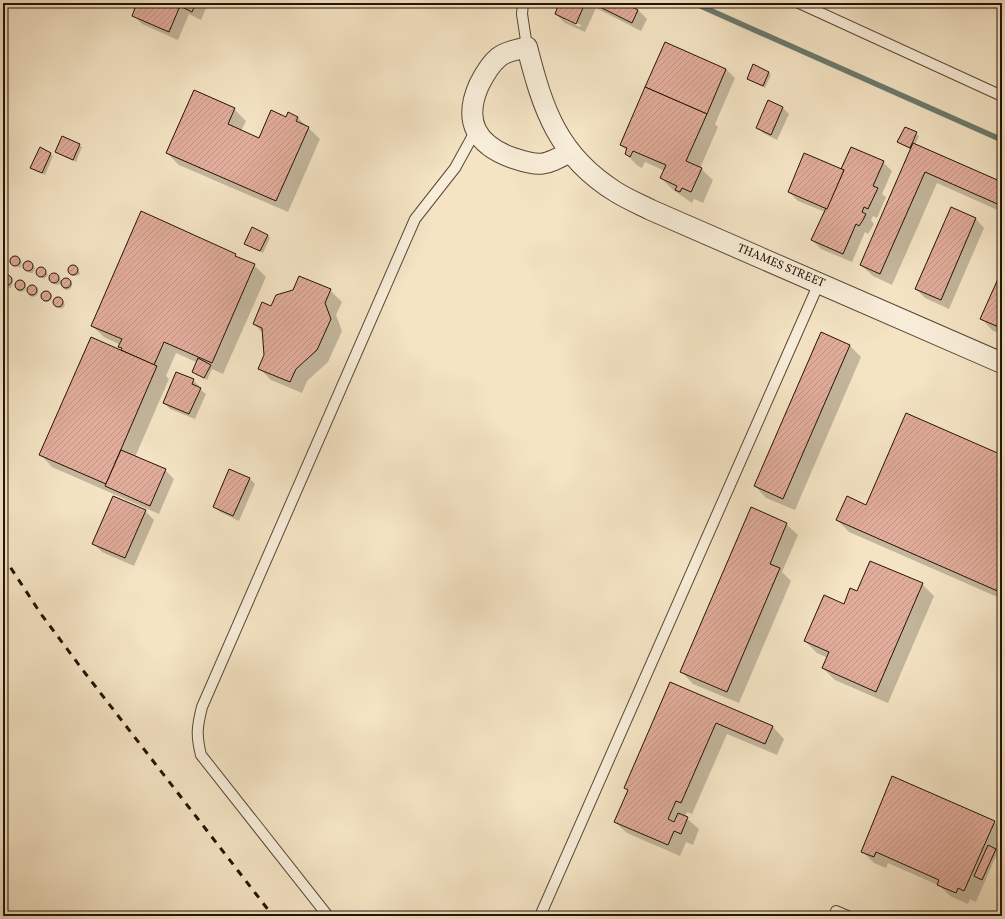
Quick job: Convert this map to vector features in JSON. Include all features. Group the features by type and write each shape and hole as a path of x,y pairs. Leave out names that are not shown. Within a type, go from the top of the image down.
{"street":[{"path":"527,47 499,57 489,67 474,98 472,121 481,140 490,147 535,165 550,163 570,152"},
{"name":"THAMES STREET","path":"527,47 545,109 570,152 593,176 616,192 651,210 1002,363"}],"lane":[{"path":"523,3 522,14 527,47"},
{"path":"799,3 1002,96"},
{"path":"328,916 201,755 197,740 197,726 205,700 416,219 455,168 476,130"},
{"path":"540,916 819,283"},
{"path":"836,911 848,916"}],"building":[{"path":"137,3 196,3 192,12 180,6 169,32 132,16"},
{"path":"559,3 585,3 576,24 555,14"},
{"path":"592,3 625,3 638,10 632,23"},
{"path":"665,42 726,69 707,114 645,87"},
{"path":"753,64 769,72 763,86 747,79"},
{"path":"645,87 707,114 686,161 702,168 691,192 682,188 680,192 675,190 677,186 660,178 666,165 633,151 630,157 625,154 627,148 620,145"},
{"path":"194,90 235,108 228,124 259,138 271,110 286,117 288,112 298,117 296,121 309,127 276,201 166,153"},
{"path":"768,100 783,107 771,135 756,128"},
{"path":"905,127 917,132 910,148 897,142"},
{"path":"62,136 80,144 73,160 55,152"},
{"path":"913,143 1002,182 1002,206 925,172 880,274 860,265"},
{"path":"40,147 51,153 42,173 30,168"},
{"path":"851,147 884,161 873,186 878,188 868,209 864,207 862,212 866,214 859,226 856,224 843,254 811,240 844,170 841,169"},
{"path":"804,153 844,170 827,209 788,192"},
{"path":"951,207 976,218 941,300 915,289"},
{"path":"141,211 255,264 212,363 164,342 154,365 121,350 122,348 118,347 122,339 91,326"},
{"path":"252,227 268,235 260,251 244,244"},
{"path":"13,256 17,256 19,257 19,265 13,266 10,263 10,259"},
{"path":"26,261 30,261 32,262 32,270 26,271 23,268 23,264"},
{"path":"71,265 75,265 77,266 77,274 71,275 68,272 68,268"},
{"path":"39,267 43,267 45,268 45,276 39,277 36,274 36,270"},
{"path":"1002,270 1002,326 1001,328 980,319"},
{"path":"52,273 56,273 58,274 58,282 52,283 49,280 49,276"},
{"path":"7,275 12,280 7,285 2,280"},
{"path":"299,276 331,289 325,303 331,319 317,350 296,369 290,382 258,369 264,355 262,328 253,324 262,302 271,306 276,295 293,290"},
{"path":"64,278 68,278 70,279 70,287 64,288 61,285 61,281"},
{"path":"18,280 22,280 24,281 24,289 18,290 15,287 15,283"},
{"path":"30,285 34,285 36,286 36,294 30,295 27,292 27,288"},
{"path":"44,291 48,291 50,292 50,300 44,301 41,298 41,294"},
{"path":"56,297 60,297 62,298 62,306 56,307 53,304 53,300"},
{"path":"821,332 850,345 783,499 754,486"},
{"path":"91,337 157,366 106,484 39,455"},
{"path":"198,358 211,365 204,378 192,372"},
{"path":"176,372 194,379 192,384 201,388 189,414 163,403"},
{"path":"906,413 1002,455 1002,593 836,520 847,496 866,505"},
{"path":"121,450 166,469 150,506 105,486"},
{"path":"229,469 250,478 233,516 213,507"},
{"path":"113,496 146,510 125,558 92,544"},
{"path":"751,507 787,523 770,564 780,568 727,692 680,672"},
{"path":"870,561 923,583 876,692 822,668 829,652 804,641 824,595 844,604 850,588 857,591"},
{"path":"670,682 773,726 765,744 716,723 681,803 676,801 668,819 674,822 678,813 688,817 681,834 674,831 668,845 614,822 628,790 624,788"},
{"path":"892,776 995,821 964,891 958,888 956,893 937,885 939,880 876,852 874,857 861,852"},
{"path":"988,845 996,849 982,880 974,876"}],"waterway":[{"path":"694,3 1002,140"}],"railway":[{"path":"3,556 41,614 85,673 273,916"}]}
